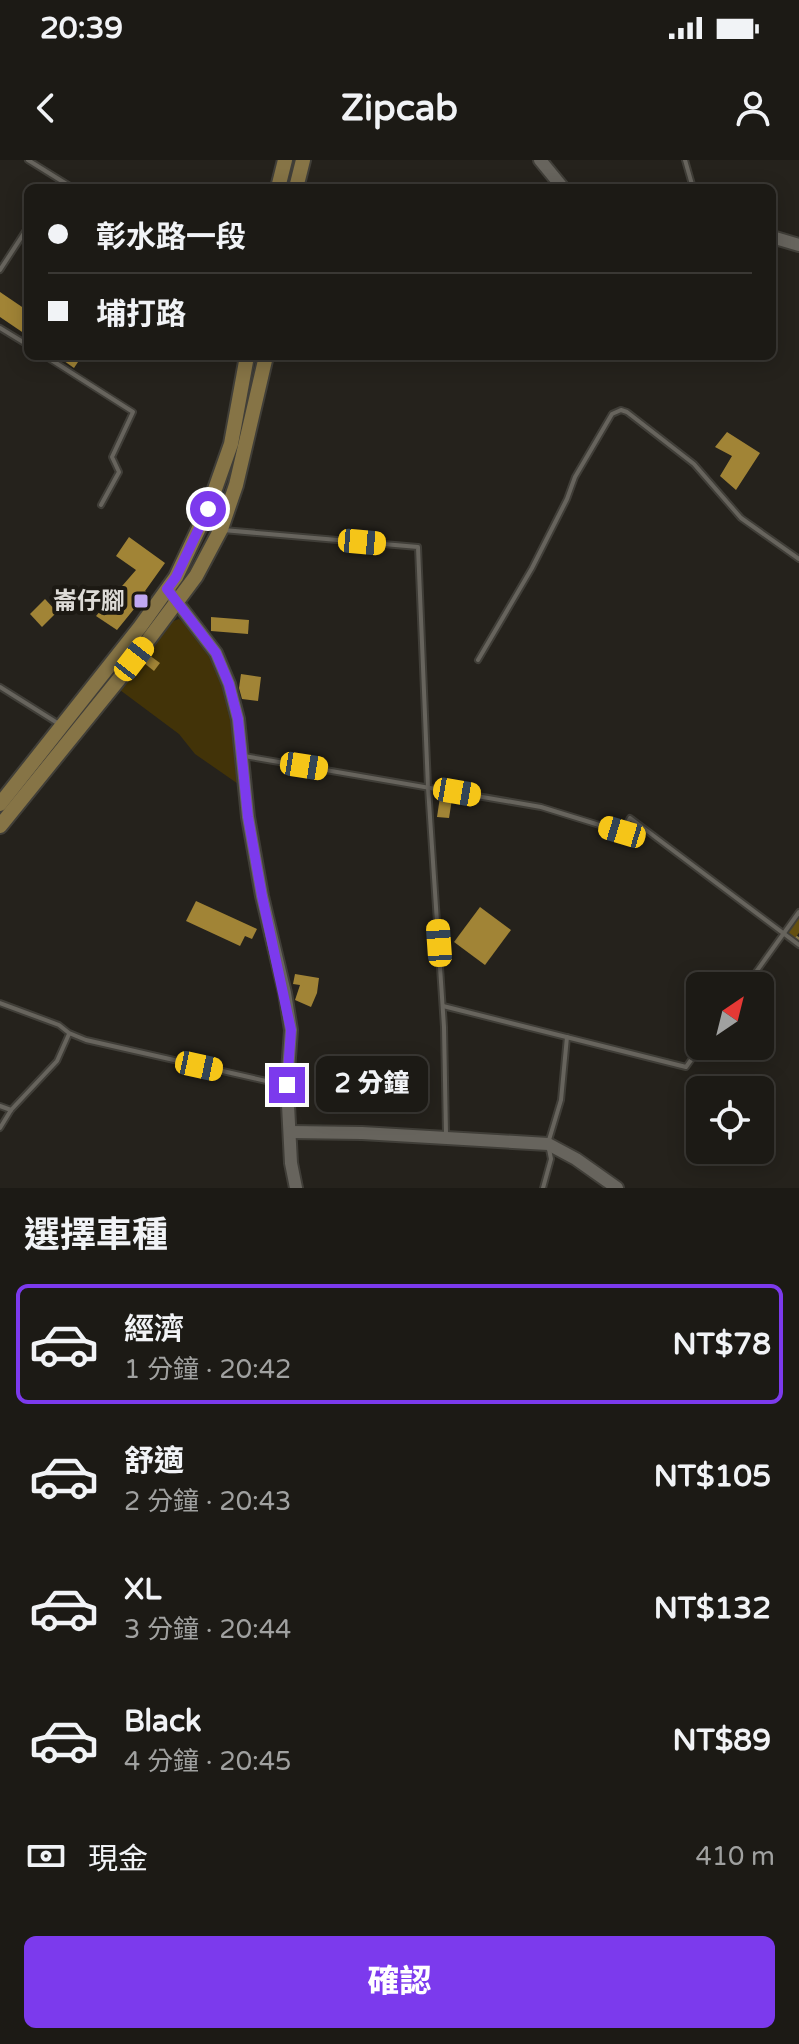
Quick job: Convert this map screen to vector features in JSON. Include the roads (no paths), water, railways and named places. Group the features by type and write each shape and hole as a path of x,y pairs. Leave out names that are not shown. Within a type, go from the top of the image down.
{"main road":[{"path":"279,184 285,160"},
{"path":"297,184 303,160"},
{"path":"0,804 176,577 208,509 231,444 246,360"},
{"path":"0,826 196,576 221,529 239,471 265,360"},
{"path":"223,466 239,471"}],"street":[{"path":"540,160 560,184"},
{"path":"776,238 799,245"},
{"path":"167,589 216,653 229,684 238,719 262,896 291,1030 287,1085 291,1163 296,1188"},
{"path":"290,1132 548,1144 576,1159 617,1188"}],"lane":[{"path":"28,160 66,184"},
{"path":"685,160 692,184"},
{"path":"57,184 60,180"},
{"path":"0,270 24,233"},
{"path":"0,328 24,343"},
{"path":"51,360 133,412 112,457 119,472 101,505"},
{"path":"478,660 532,568 575,477 612,414 621,410 694,464 741,518 799,559"},
{"path":"221,529 418,547 428,787 443,1006 446,1138"},
{"path":"0,687 62,726"},
{"path":"241,756 541,807 622,832 630,818 799,945"},
{"path":"756,972 799,912"},
{"path":"792,922 799,927"},
{"path":"0,1003 59,1025 86,1040 287,1085"},
{"path":"443,1006 686,1067 691,1060"},
{"path":"0,1128 11,1110 57,1061 69,1033"},
{"path":"543,1188 551,1159 548,1144 561,1100 567,1037"},
{"path":"0,1106 11,1110"}],"waterway":[{"path":"792,934 799,924"},
{"path":"792,934 799,939"}],"place":[{"name":"崙仔腳","path":"141,601"}]}
